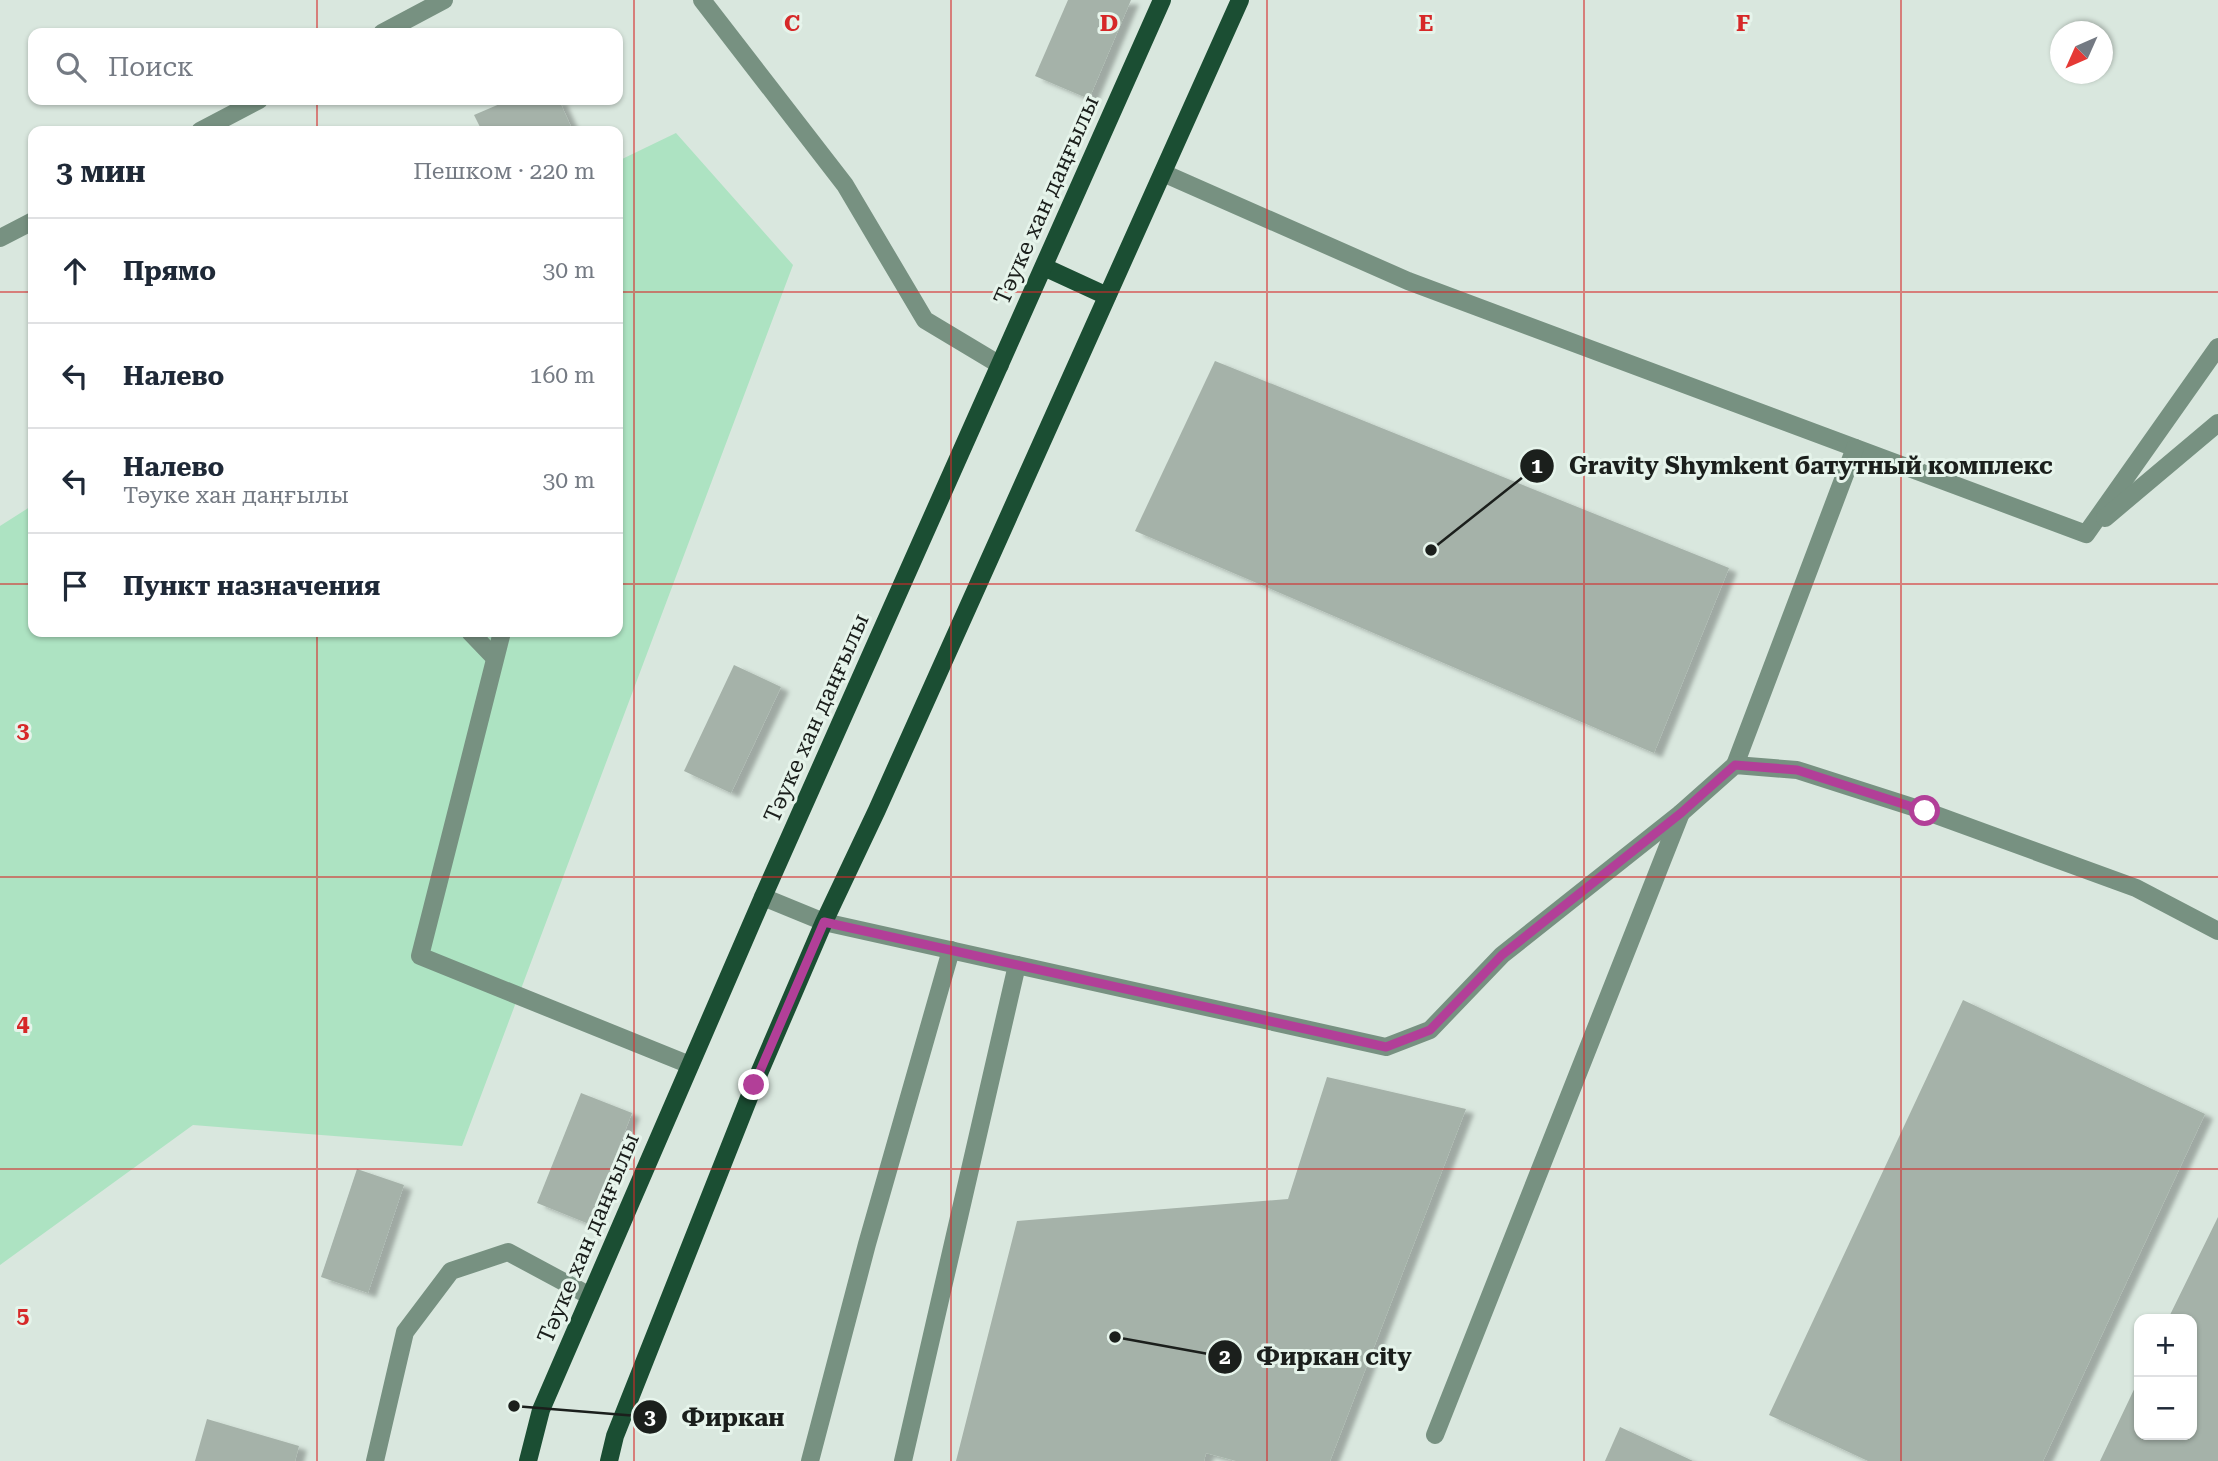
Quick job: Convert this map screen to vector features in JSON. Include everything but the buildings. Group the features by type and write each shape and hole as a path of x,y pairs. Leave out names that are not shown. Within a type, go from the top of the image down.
{"main road":[{"name":"Тәуке хан даңғылы","path":"528,1461 541,1410 690,1065 1162,0"},
{"path":"609,1461 615,1436 754,1085 824,922 877,810 1240,0"},
{"path":"1044,267 1107,296"}],"street":[{"path":"391,28 444,0"},
{"path":"702,0 845,185 925,320 1000,365"},
{"path":"209,126 249,105"},
{"path":"1163,173 1408,282 2086,534"},
{"path":"0,239 28,224"},
{"path":"2086,534 2218,347"},
{"path":"2086,534 2218,423"},
{"path":"763,897 824,922 1386,1047 1430,1030 1502,955 1681,813 1735,765 1856,448"},
{"path":"475,637 494,657"},
{"path":"500,637 420,956 690,1065"},
{"path":"1735,765 1797,770 1925,811 2136,888 2218,930"},
{"path":"1436,1434 1681,813"},
{"path":"810,1461 867,1244 951,950"},
{"path":"903,1461 1017,965"},
{"path":"375,1461 405,1332 451,1271 508,1252 590,1296"}],"green space":[{"path":"676,133 793,265 462,1146 193,1125 0,1265 0,526 28,508 28,637 623,637 623,159"}],"place":[{"name":"Gravity Shymkent батутный комплекс","path":"1431,550"},
{"name":"Фиркан city","path":"1115,1337"},
{"name":"Фиркан","path":"514,1406"}],"route":[{"path":"754,1085 824,922 1386,1047 1430,1030 1502,955 1681,813 1735,765 1797,770 1925,811"}]}
